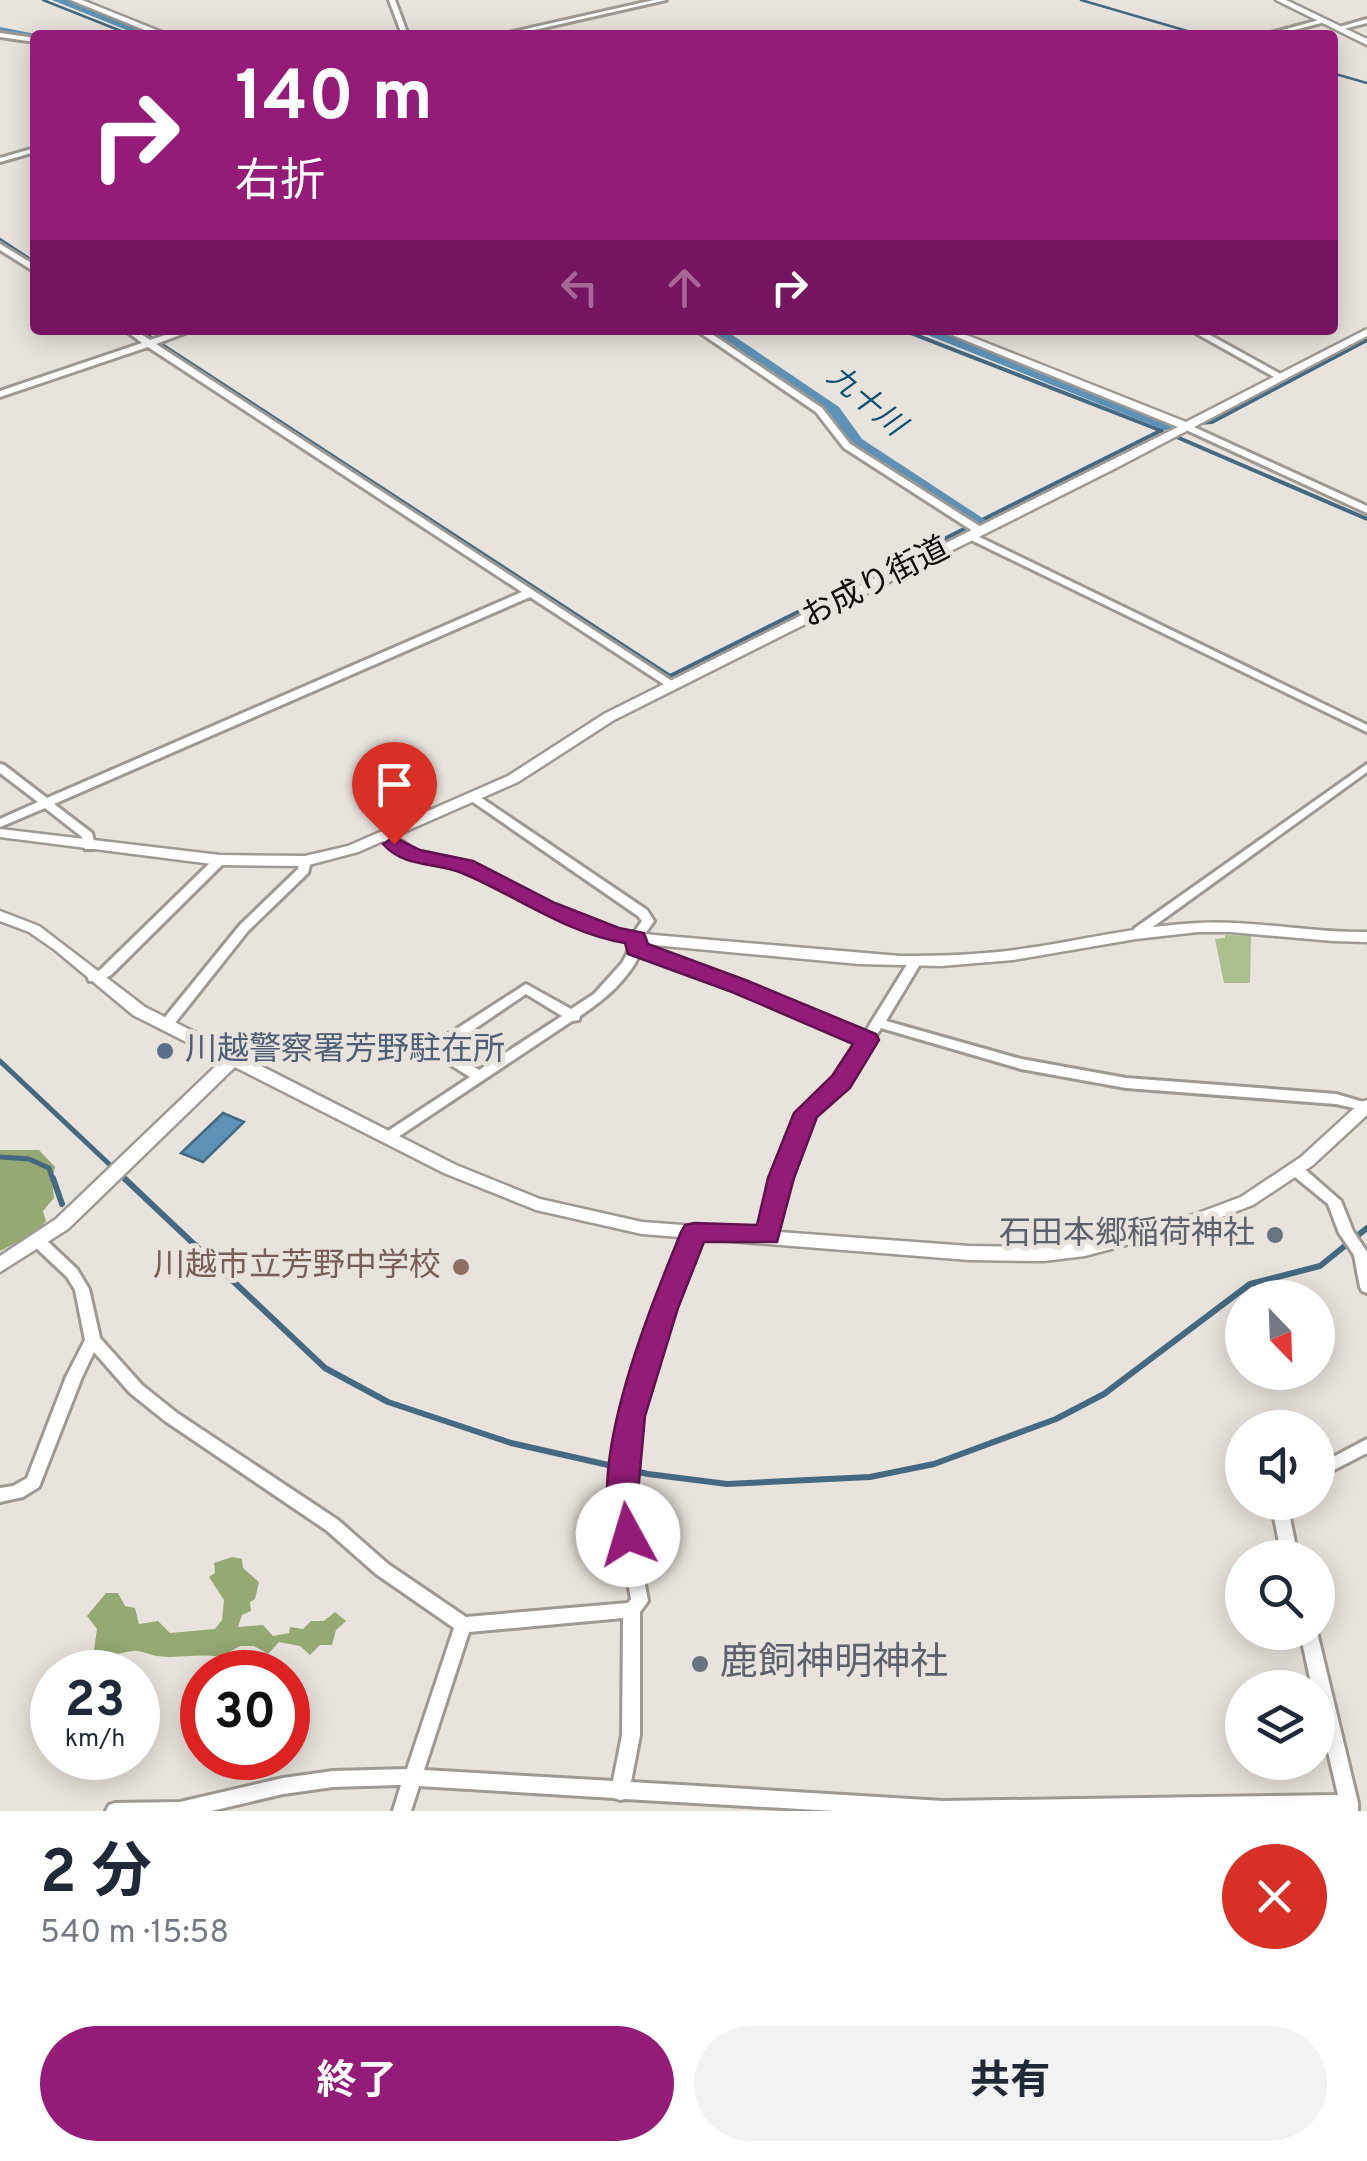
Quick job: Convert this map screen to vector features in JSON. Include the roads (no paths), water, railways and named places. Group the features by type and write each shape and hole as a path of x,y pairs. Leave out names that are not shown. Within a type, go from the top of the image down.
{"street":[{"path":"74,0 152,30"},
{"path":"392,0 403,30"},
{"path":"525,30 663,0"},
{"path":"1280,0 1367,42"},
{"path":"1286,30 1323,21"},
{"path":"1339,28 1367,21"},
{"path":"0,35 30,39"},
{"path":"0,160 30,151"},
{"path":"0,246 30,266"},
{"name":"お成り街道","path":"0,833 220,860 305,861 385,836 513,779 608,717 976,534 1367,332"},
{"path":"136,335 672,686"},
{"path":"0,394 175,335"},
{"path":"707,335 818,410 847,446 976,534 1367,728"},
{"path":"958,335 1185,426 1367,510"},
{"path":"1203,335 1279,376"},
{"path":"0,823 531,592"},
{"path":"0,766 88,836 88,846"},
{"path":"1139,931 1367,766"},
{"path":"387,1138 476,1075 574,1017 628,965 648,921 644,913 474,797"},
{"path":"385,836 413,856 466,866 546,908 867,1040"},
{"path":"94,978 106,972 220,860"},
{"path":"166,1025 244,928 304,870 305,861"},
{"path":"0,916 34,929 139,1012 387,1138 492,1189 536,1204 642,1228 988,1254 1072,1250 1224,1211 1270,1188 1367,1106"},
{"path":"636,943 916,961 1016,955 1139,931 1230,928 1367,937"},
{"path":"768,1235 781,1178 806,1113 841,1082 916,961"},
{"path":"476,1075 435,1049 526,988 574,1017"},
{"path":"878,1024 1021,1064 1126,1083 1336,1099 1367,1106"},
{"path":"0,1265 39,1242 108,1182 234,1060"},
{"path":"1295,1169 1334,1200 1346,1233 1361,1254 1367,1287"},
{"path":"620,1792 630,1735 632,1610 640,1601 622,1504 628,1431 658,1324 694,1232"},
{"path":"39,1242 72,1273 82,1289 94,1340 136,1389 170,1417 332,1525 382,1569 463,1626 632,1610"},
{"path":"0,1495 17,1492 32,1482 74,1377 94,1340"},
{"path":"1335,1463 1367,1446"},
{"path":"402,1811 463,1626"},
{"path":"115,1811 180,1810 333,1779 414,1778 943,1809 1350,1807 1312,1650"}],"water":[{"path":"223,1113 244,1122 203,1162 181,1153"}],"waterway":[{"path":"43,0 118,30"},
{"path":"59,0 140,30"},
{"path":"1081,0 1184,30"},
{"name":"九十川","path":"0,32 30,36"},
{"path":"1338,75 1367,83"},
{"path":"0,239 30,259"},
{"path":"147,335 670,676 1161,431"},
{"name":"九十川","path":"719,335 832,411 855,443 976,521"},
{"path":"916,335 1161,431"},
{"path":"938,335 1171,426"},
{"path":"1200,423 1212,422 1367,340"},
{"path":"1172,435 1367,519"},
{"path":"0,1061 126,1180"},
{"path":"0,1157 29,1159 49,1168 53,1180"},
{"path":"53,1178 62,1204"},
{"path":"124,1178 325,1368 388,1402 511,1443 648,1474 727,1484 870,1477 934,1464 1056,1419 1104,1394 1250,1284 1320,1266 1367,1228"}],"place":[{"name":"川越警察署芳野駐在所","path":"165,1051"},
{"name":"石田本郷稲荷神社","path":"1275,1235"},
{"name":"川越市立芳野中学校","path":"461,1267"},
{"name":"鹿飼神明神社","path":"700,1664"}]}
